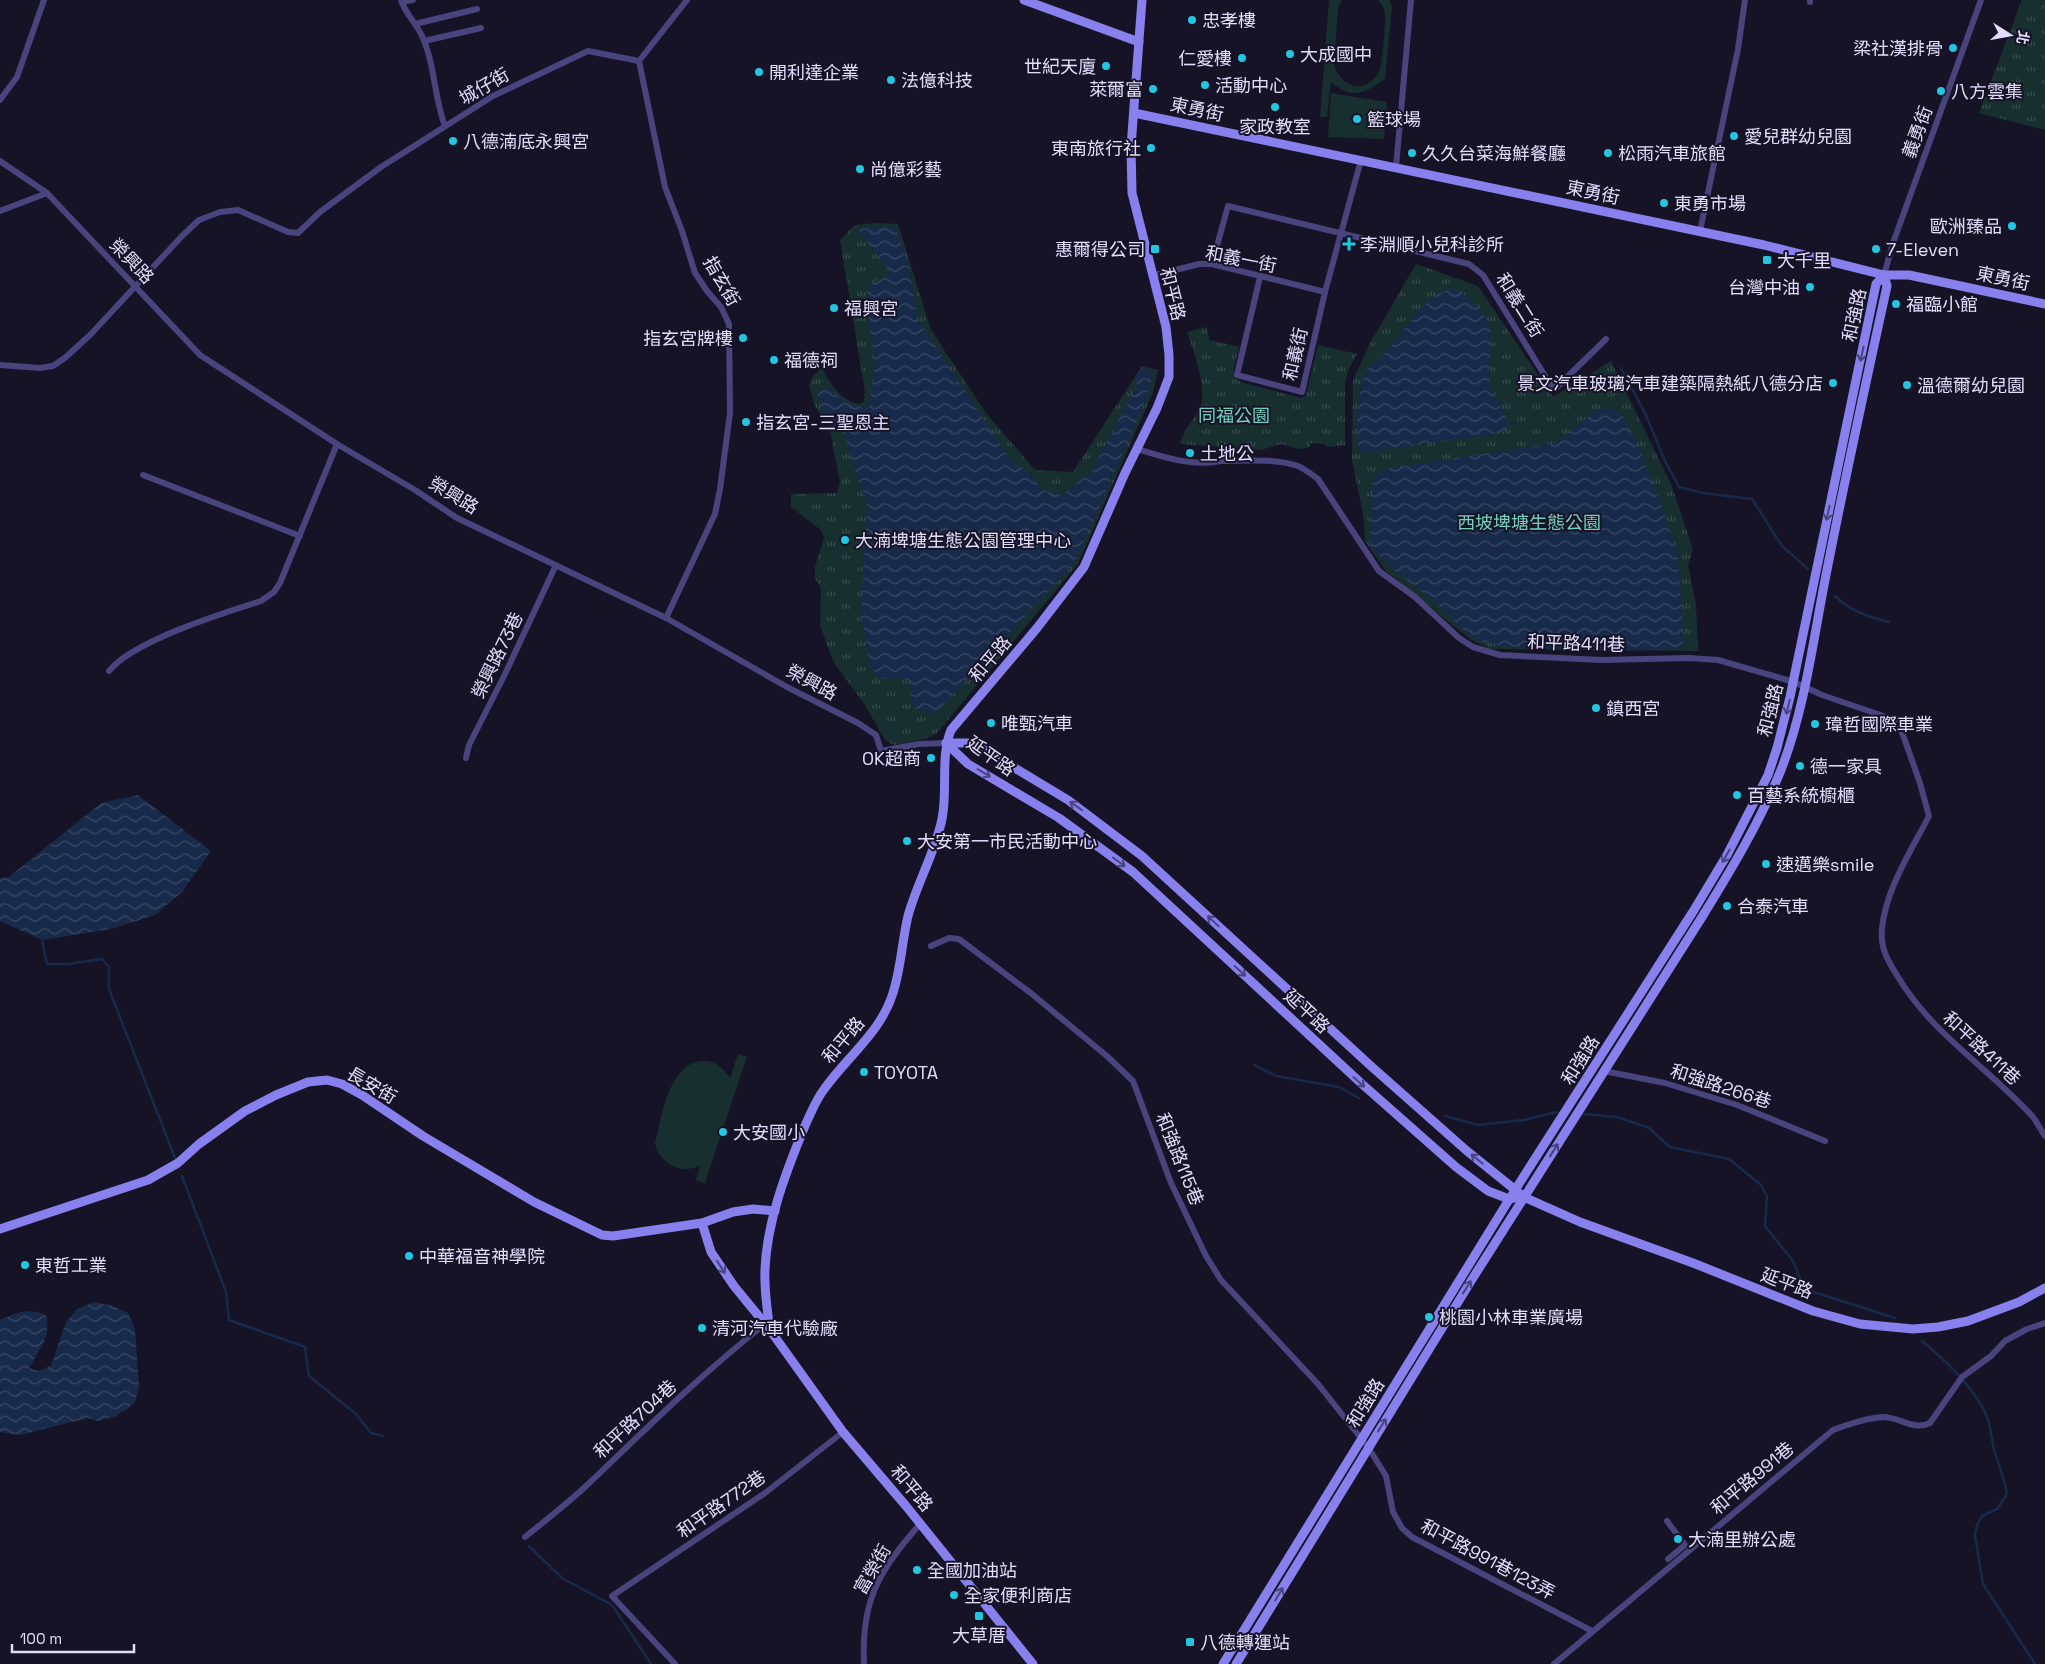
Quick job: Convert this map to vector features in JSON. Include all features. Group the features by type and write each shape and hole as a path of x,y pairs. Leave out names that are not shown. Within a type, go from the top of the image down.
{"street":[{"path":"0,100 17,77 44,0"},
{"path":"412,0 402,1 403,8 415,24 424,42 432,72 438,107 445,126"},
{"path":"639,61 686,0"},
{"path":"1024,0 1139,42"},
{"name":"和平路","path":"768,1327 765,1269 769,1234 775,1211 795,1150 824,1088 874,1031 893,994 908,916 917,887 937,839 942,820 945,800 946,743 951,730 1037,628 1084,567 1157,408 1169,377 1166,327 1132,193 1131,148 1142,0"},
{"path":"1396,168 1411,0"},
{"path":"1700,231 1738,48 1744,0"},
{"name":"義勇街","path":"1884,275 1893,243 1981,0"},
{"path":"415,24 477,10"},
{"path":"424,42 481,28"},
{"name":"城仔街","path":"134,286 199,220 220,212 238,210 288,232 298,233 349,190 381,167 493,96 588,51 639,61"},
{"name":"指玄街","path":"639,61 665,187 682,231 695,273 721,307 729,324 730,413 715,514 666,618"},
{"name":"東勇街","path":"1134,113 1764,244 1884,275 1909,275 2045,304"},
{"name":"和義街","path":"1260,277 1237,375 1302,392 1325,292 1361,160"},
{"name":"榮興路","path":"0,161 47,194 200,355 336,444 415,490 457,518 666,618 787,687 858,723 876,735 881,751 918,744 946,743"},
{"path":"0,211 47,194"},
{"name":"和義二街","path":"1212,264 1228,206 1469,264 1484,275 1550,384 1556,388 1606,339"},
{"name":"和義一街","path":"1152,276 1199,264 1212,264 1325,292"},
{"name":"和強路","path":"1236,1664 1514,1190 1595,1067 1694,910 1727,855 1754,804 1777,748 1794,682 1876,284 1884,275"},
{"name":"和強路","path":"1223,1664 1702,917 1735,862 1765,806 1789,746 1804,686 1842,494 1887,286 1884,275"},
{"path":"0,365 40,368 53,366 66,358 91,334 134,286"},
{"path":"109,671 117,661 152,642 261,601 274,592 280,583 300,536 336,444"},
{"name":"和平路411巷","path":"1137,449 1171,459 1211,463 1228,461 1282,462 1297,466 1306,471 1318,479 1379,571 1416,598 1459,638 1486,652 1500,655 1593,660 1689,658 1718,660 1794,682 1822,695 1898,721 1920,783 1929,816 1889,897 1882,926 1883,953 1912,1000 1942,1033 2033,1118 2045,1136"},
{"path":"143,475 300,536"},
{"name":"榮興路73巷","path":"466,758 469,745 505,674 556,565"},
{"name":"延平路","path":"946,743 973,742 1068,800 1109,830 1142,856 1372,1067 1524,1197 1580,1222 1693,1263 1813,1311 1860,1324 1913,1328 1961,1322 2019,1302 2045,1288"},
{"name":"延平路","path":"946,743 968,764 1058,818 1133,872 1362,1084 1456,1167 1488,1191 1509,1199"},
{"name":"和強路115巷","path":"931,946 949,938 959,939 1032,994 1108,1057 1133,1081 1171,1183 1206,1256 1221,1280 1318,1384 1365,1442"},
{"path":"1595,1067 1604,1071"},
{"name":"和強路266巷","path":"1604,1071 1665,1083 1738,1105 1825,1141"},
{"name":"長安街","path":"0,1229 164,1173 199,1144 245,1111 276,1095 308,1082 327,1080 342,1084 362,1095 424,1136 534,1202 602,1235 612,1236 702,1223 733,1212 753,1208 775,1211"},
{"path":"1509,1199 1524,1197"},
{"name":"和平路","path":"702,1223 711,1252 719,1265 768,1327 843,1432 1033,1664"},
{"name":"和平路991巷","path":"1554,1664 1833,1430 1869,1419 1885,1417 1899,1419 1909,1425 1922,1426 1930,1423 1962,1377 1991,1356 2006,1341 2027,1329 2045,1323"},
{"name":"和平路704巷","path":"525,1537 582,1489 678,1398 737,1346 768,1327"},
{"name":"和平路772巷","path":"675,1664 612,1596 765,1493 843,1432"},
{"name":"和平路991巷123弄","path":"1365,1442 1386,1476 1393,1512 1402,1528 1412,1537 1592,1631"},
{"path":"1667,1521 1685,1545 1668,1559"},
{"name":"富榮街","path":"864,1664 864,1623 869,1601 876,1584 920,1524"}],"green space":[{"path":"1329,0 1342,0 1338,9 1334,63 1341,78 1347,83 1360,86 1367,84 1373,79 1380,68 1385,18 1383,7 1378,0 1389,0 1392,6 1385,79 1371,88 1358,93 1345,91 1331,82 1327,117 1320,117"},
{"path":"2022,0 2045,0 2045,130 1979,113"},
{"name":"籃球場","path":"1331,93 1387,102 1384,139 1328,137"},
{"path":"876,223 898,224 931,330 986,413 1035,470 1073,472 1142,366 1158,370 1153,392 1078,564 937,733 926,739 894,745 885,740 863,702 836,666 830,653 820,625 821,587 815,579 815,567 824,538 821,530 791,507 791,494 837,493 840,483 830,431 814,404 809,385 814,375 822,368 828,380 847,400 860,404 864,401 865,392 840,240 855,225"},
{"name":"西坡埤塘生態公園","path":"1416,264 1478,286 1553,397 1611,361 1671,484 1693,549 1688,565 1696,604 1698,651 1491,649 1471,640 1385,570 1365,541 1363,513 1352,461 1353,380 1369,345"},
{"name":"同福公園","path":"1206,327 1210,340 1239,347 1234,367 1234,378 1244,383 1301,398 1305,396 1307,390 1318,345 1357,354 1349,368 1345,382 1345,445 1328,447 1324,444 1311,443 1310,447 1298,449 1281,444 1261,450 1180,444 1183,434 1198,412 1202,399 1199,369 1187,332"},
{"path":"738,1054 747,1057 705,1183 696,1180 700,1165 686,1169 672,1166 666,1162 657,1150 655,1143 664,1106 668,1093 681,1071 691,1064 707,1061 718,1065 730,1078"}],"water":[{"path":"895,227 909,266 917,318 1012,462 1025,469 1044,491 1062,495 1091,472 1137,385 1135,376 1142,367 1153,373 1145,402 1075,562 939,710 931,713 916,709 911,701 911,684 908,680 903,678 881,679 870,665 861,615 867,502 856,474 843,428 826,421 817,393 826,387 854,407 869,406 875,364 867,291 869,284 882,279 890,272 858,229"},
{"path":"1451,289 1472,300 1487,321 1491,336 1490,384 1507,420 1508,429 1500,433 1362,453 1359,450 1357,422 1359,401 1367,371 1386,352 1423,306 1431,299"},
{"path":"1607,407 1623,416 1640,449 1668,524 1677,554 1683,622 1683,648 1612,651 1504,646 1481,642 1469,635 1433,601 1387,564 1370,545 1373,479 1384,469 1556,443 1586,418"},
{"path":"138,795 211,851 182,892 155,915 111,929 42,940 0,921 0,878 9,877 101,803"},
{"path":"94,1302 113,1306 128,1313 135,1329 139,1388 135,1402 114,1417 97,1421 88,1418 20,1435 0,1432 0,1320 28,1311 46,1315 46,1336 29,1368 38,1371 51,1366 66,1322 77,1309"}],"waterway":[{"path":"1621,368 1645,413 1666,463 1679,487 1703,493 1752,499 1782,546 1808,569"},
{"path":"1835,596 1847,606 1860,613 1889,622"},
{"path":"42,940 47,964 68,964 102,959 109,967 109,989 175,1158"},
{"path":"1254,1065 1276,1076 1339,1087 1359,1098"},
{"path":"1445,1116 1478,1125 1524,1120 1557,1112"},
{"path":"1583,1114 1617,1117 1649,1128 1670,1147 1729,1159 1761,1185 1767,1196 1765,1226 1793,1261 1804,1289 1895,1318"},
{"path":"182,1176 226,1292 229,1320 305,1347 309,1376 356,1414 371,1433 383,1436"},
{"path":"1922,1341 1941,1357 1969,1387 1988,1420 1994,1450 2007,1494 1997,1509 1982,1516 1977,1525 1975,1535 1983,1584 2035,1664"},
{"path":"529,1546 562,1578 612,1605 651,1664"}],"place":[{"name":"忠孝樓","path":"1192,20"},
{"name":"梁社漢排骨","path":"1953,48"},
{"name":"大成國中","path":"1290,54"},
{"name":"仁愛樓","path":"1242,58"},
{"name":"世紀天廈","path":"1106,66"},
{"name":"開利達企業","path":"759,72"},
{"name":"法億科技","path":"891,80"},
{"name":"活動中心","path":"1205,85"},
{"name":"萊爾富","path":"1153,89"},
{"name":"八方雲集","path":"1941,91"},
{"name":"家政教室","path":"1275,107"},
{"name":"籃球場","path":"1357,119"},
{"name":"愛兒群幼兒園","path":"1734,136"},
{"name":"八德湳底永興宮","path":"453,141"},
{"name":"東南旅行社","path":"1151,148"},
{"name":"久久台菜海鮮餐廳","path":"1412,153"},
{"name":"松雨汽車旅館","path":"1608,153"},
{"name":"尚億彩藝","path":"860,169"},
{"name":"東勇市場","path":"1664,203"},
{"name":"歐洲臻品","path":"2012,226"},
{"name":"李淵順小兒科診所","path":"1349,244"},
{"name":"惠爾得公司","path":"1155,249"},
{"name":"7-Eleven","path":"1876,249"},
{"name":"大千里","path":"1767,260"},
{"name":"台灣中油","path":"1810,287"},
{"name":"福臨小館","path":"1896,304"},
{"name":"福興宮","path":"834,308"},
{"name":"指玄宮牌樓","path":"743,338"},
{"name":"福德祠","path":"774,360"},
{"name":"景文汽車玻璃汽車建築隔熱紙八德分店","path":"1833,383"},
{"name":"溫德爾幼兒園","path":"1907,385"},
{"name":"指玄宮-三聖恩主","path":"746,422"},
{"name":"土地公","path":"1190,453"},
{"name":"大湳埤塘生態公園管理中心","path":"845,540"},
{"name":"鎮西宮","path":"1596,708"},
{"name":"唯甄汽車","path":"991,723"},
{"name":"瑋哲國際車業","path":"1815,724"},
{"name":"OK超商","path":"931,758"},
{"name":"德一家具","path":"1800,766"},
{"name":"百藝系統櫥櫃","path":"1737,795"},
{"name":"大安第一市民活動中心","path":"907,841"},
{"name":"速邁樂smile","path":"1766,864"},
{"name":"合泰汽車","path":"1727,906"},
{"name":"TOYOTA","path":"864,1072"},
{"name":"大安國小","path":"723,1132"},
{"name":"中華福音神學院","path":"409,1256"},
{"name":"東哲工業","path":"25,1265"},
{"name":"桃園小林車業廣場","path":"1429,1317"},
{"name":"清河汽車代驗廠","path":"702,1328"},
{"name":"大湳里辦公處","path":"1678,1539"},
{"name":"全國加油站","path":"917,1570"},
{"name":"全家便利商店","path":"954,1595"},
{"name":"大草厝","path":"979,1616"},
{"name":"八德轉運站","path":"1190,1642"}]}
